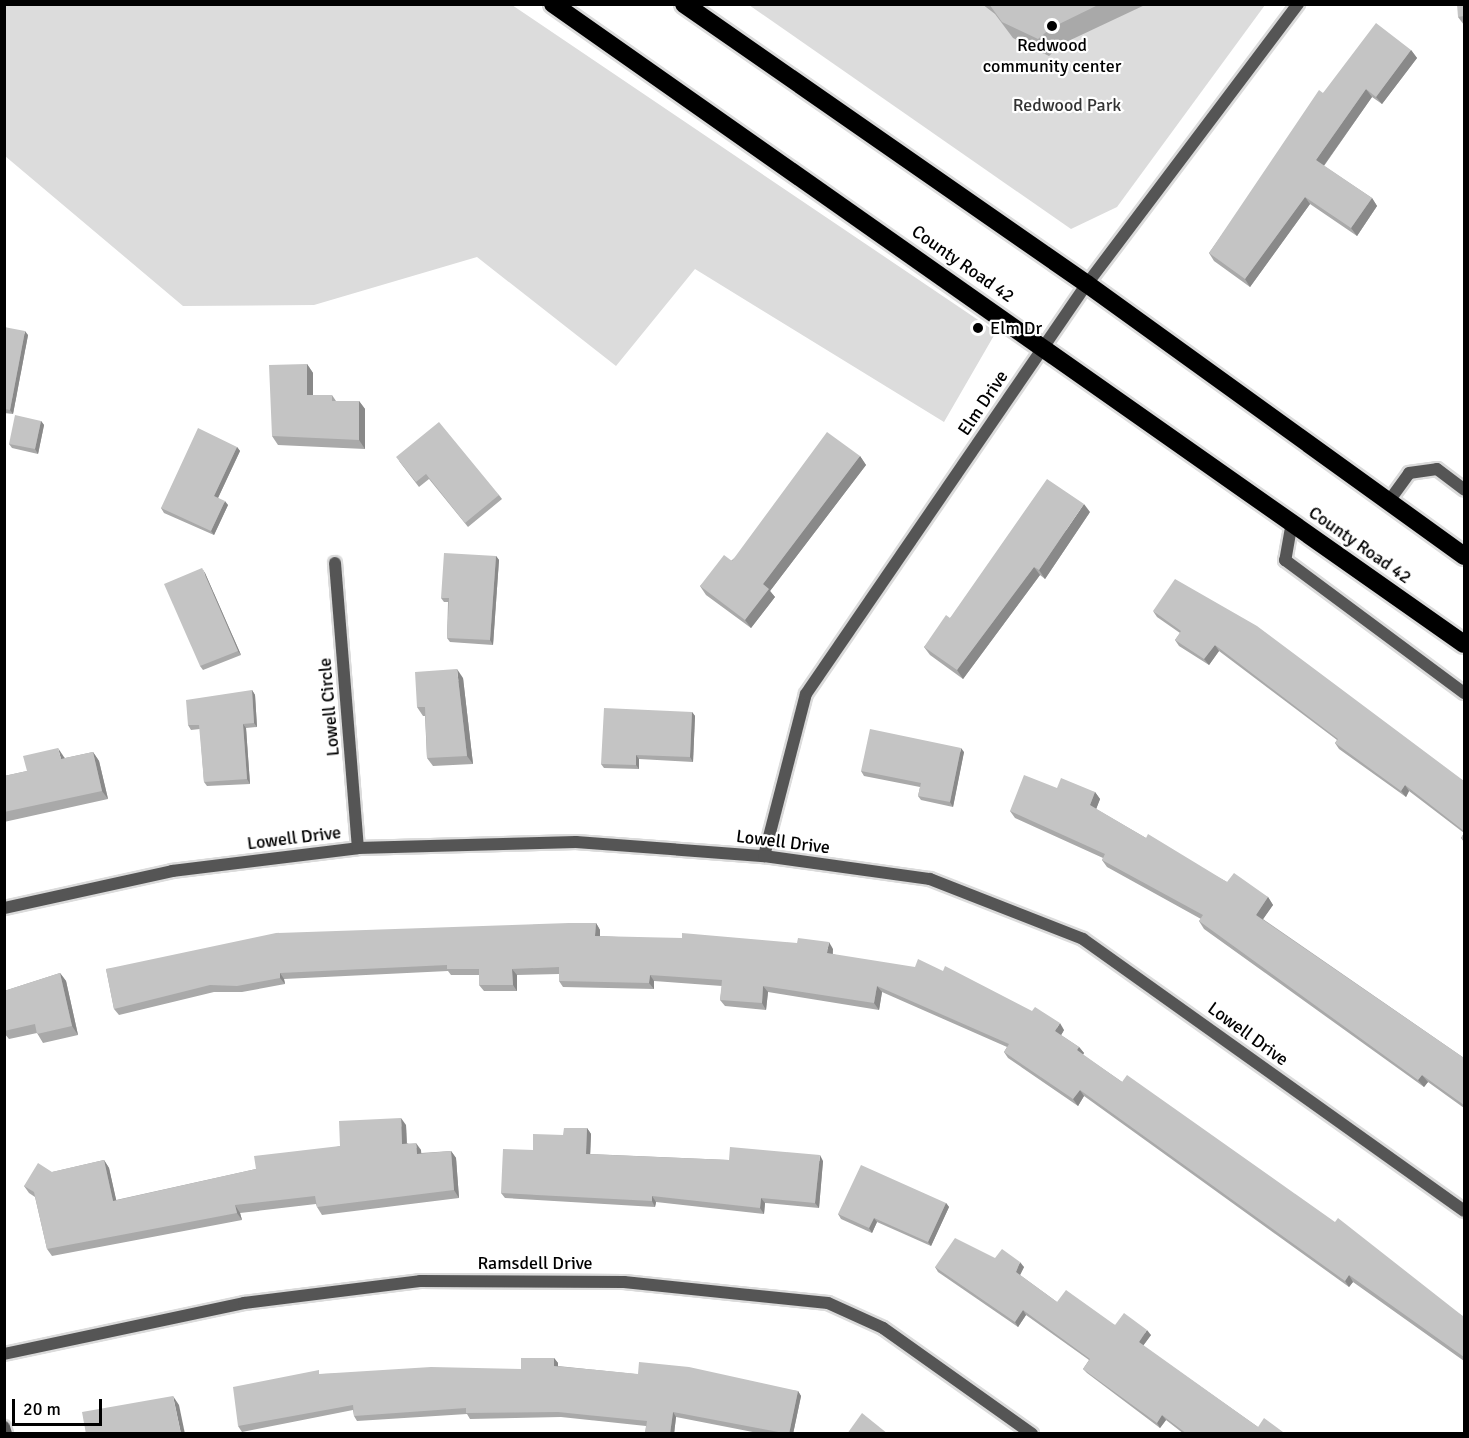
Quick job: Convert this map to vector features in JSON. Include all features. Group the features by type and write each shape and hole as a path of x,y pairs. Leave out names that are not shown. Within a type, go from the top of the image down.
{"highway":[{"name":"County Road 42","path":"553,4 1044,346 1464,644"},
{"path":"684,4 1087,284 1464,556"}],"street":[{"name":"Elm Drive","path":"764,856 806,694 1087,284 1298,4"},
{"path":"1389,501 1409,473 1437,469 1464,489"},
{"path":"1292,522 1285,560 1464,693"},
{"name":"Lowell Circle","path":"335,563 358,848"},
{"name":"Lowell Drive","path":"4,908 172,871 358,848 576,842 764,856 930,879 1083,939 1464,1211"},
{"name":"Ramsdell Drive","path":"4,1354 244,1303 420,1281 624,1282 828,1303 883,1328 1032,1434"},
{"path":"4,1427 6,1434"}],"green space":[{"path":"5,4 512,5 996,332 944,422 695,269 616,366 477,257 314,305 183,306 5,156"},
{"name":"Redwood Park","path":"749,5 1265,5 1117,207 1071,229"}],"building":[{"path":"989,4 1100,4 1051,28 1038,39 1002,22"},
{"path":"1457,4 1464,4 1464,16 1458,17"},
{"path":"1376,23 1411,50 1376,97 1366,89 1316,160 1372,198 1351,228 1305,197 1245,279 1209,253 1319,90 1323,93"},
{"path":"4,327 25,331 10,410 4,409"},
{"path":"307,364 307,395 332,395 332,401 359,401 359,440 272,436 269,365"},
{"path":"15,415 41,421 35,449 9,444"},
{"path":"439,422 499,495 465,523 426,474 416,482 396,457"},
{"path":"198,428 237,447 214,496 225,501 211,531 161,508"},
{"path":"827,432 860,456 763,584 769,589 745,620 700,586 724,555 732,561"},
{"path":"1047,479 1084,504 1039,570 1034,567 957,670 924,647 946,615 950,618"},
{"path":"444,553 496,556 490,640 447,638 449,598 441,598"},
{"path":"202,568 238,651 200,666 164,584"},
{"path":"1175,579 1257,626 1464,781 1464,831 1405,785 1401,791 1335,743 1338,739 1215,645 1204,659 1175,640 1181,631 1153,611"},
{"path":"457,669 467,756 427,758 425,707 417,707 415,672"},
{"path":"252,690 254,723 243,724 247,779 204,782 199,725 188,725 186,700"},
{"path":"604,708 692,712 690,757 636,755 636,765 601,764"},
{"path":"870,729 961,748 950,802 918,796 921,783 861,771"},
{"path":"58,748 61,759 93,752 102,791 4,812 4,776 27,771 23,756"},
{"path":"1024,775 1057,788 1061,778 1095,792 1090,805 1146,838 1148,834 1227,882 1234,873 1268,897 1256,915 1464,1058 1464,1105 1422,1075 1418,1080 1199,921 1203,915 1102,860 1105,854 1010,811"},
{"path":"596,923 595,936 682,938 682,933 797,943 798,938 829,942 827,953 915,967 918,959 943,971 945,966 1032,1011 1035,1007 1060,1023 1055,1031 1079,1047 1077,1050 1122,1082 1127,1075 1335,1222 1338,1218 1464,1317 1464,1357 1349,1275 1345,1281 1080,1090 1073,1099 1004,1052 1009,1044 877,986 874,1003 763,986 762,1003 720,1000 722,980 650,975 649,983 559,981 559,967 512,969 513,985 479,985 479,969 447,969 447,965 280,973 280,978 237,986 210,985 114,1009 106,969 276,933"},
{"path":"60,973 72,1026 37,1034 35,1024 4,1031 4,991"},
{"path":"401,1118 402,1144 416,1143 417,1154 451,1151 454,1190 317,1207 315,1196 235,1205 237,1213 47,1249 34,1192 24,1186 38,1163 52,1172 104,1160 113,1201 256,1169 254,1156 340,1146 339,1121"},
{"path":"564,1128 587,1128 586,1154 729,1160 730,1147 820,1155 815,1203 761,1198 760,1208 652,1196 652,1201 501,1193 503,1149 533,1150 533,1134 563,1135"},
{"path":"861,1165 946,1203 928,1242 874,1218 869,1228 838,1214"},
{"path":"955,1238 995,1258 1002,1249 1020,1262 1016,1272 1057,1302 1066,1290 1115,1325 1124,1313 1147,1330 1139,1342 1258,1427 1264,1418 1283,1432 1282,1434 1187,1434 1162,1415 1157,1423 1083,1369 1090,1359 1023,1310 1015,1322 935,1267"},
{"path":"521,1358 554,1358 554,1366 638,1374 639,1362 689,1367 798,1391 789,1434 673,1412 670,1434 645,1434 647,1421 558,1412 466,1413 466,1408 354,1416 353,1405 238,1426 233,1387 319,1370 319,1374 431,1367 521,1369"},
{"path":"173,1396 181,1434 86,1434 82,1412"},
{"path":"862,1413 888,1434 847,1434"}],"place":[{"name":"Redwood community center","path":"1052,26"},
{"name":"Elm Dr","path":"978,328"}]}
